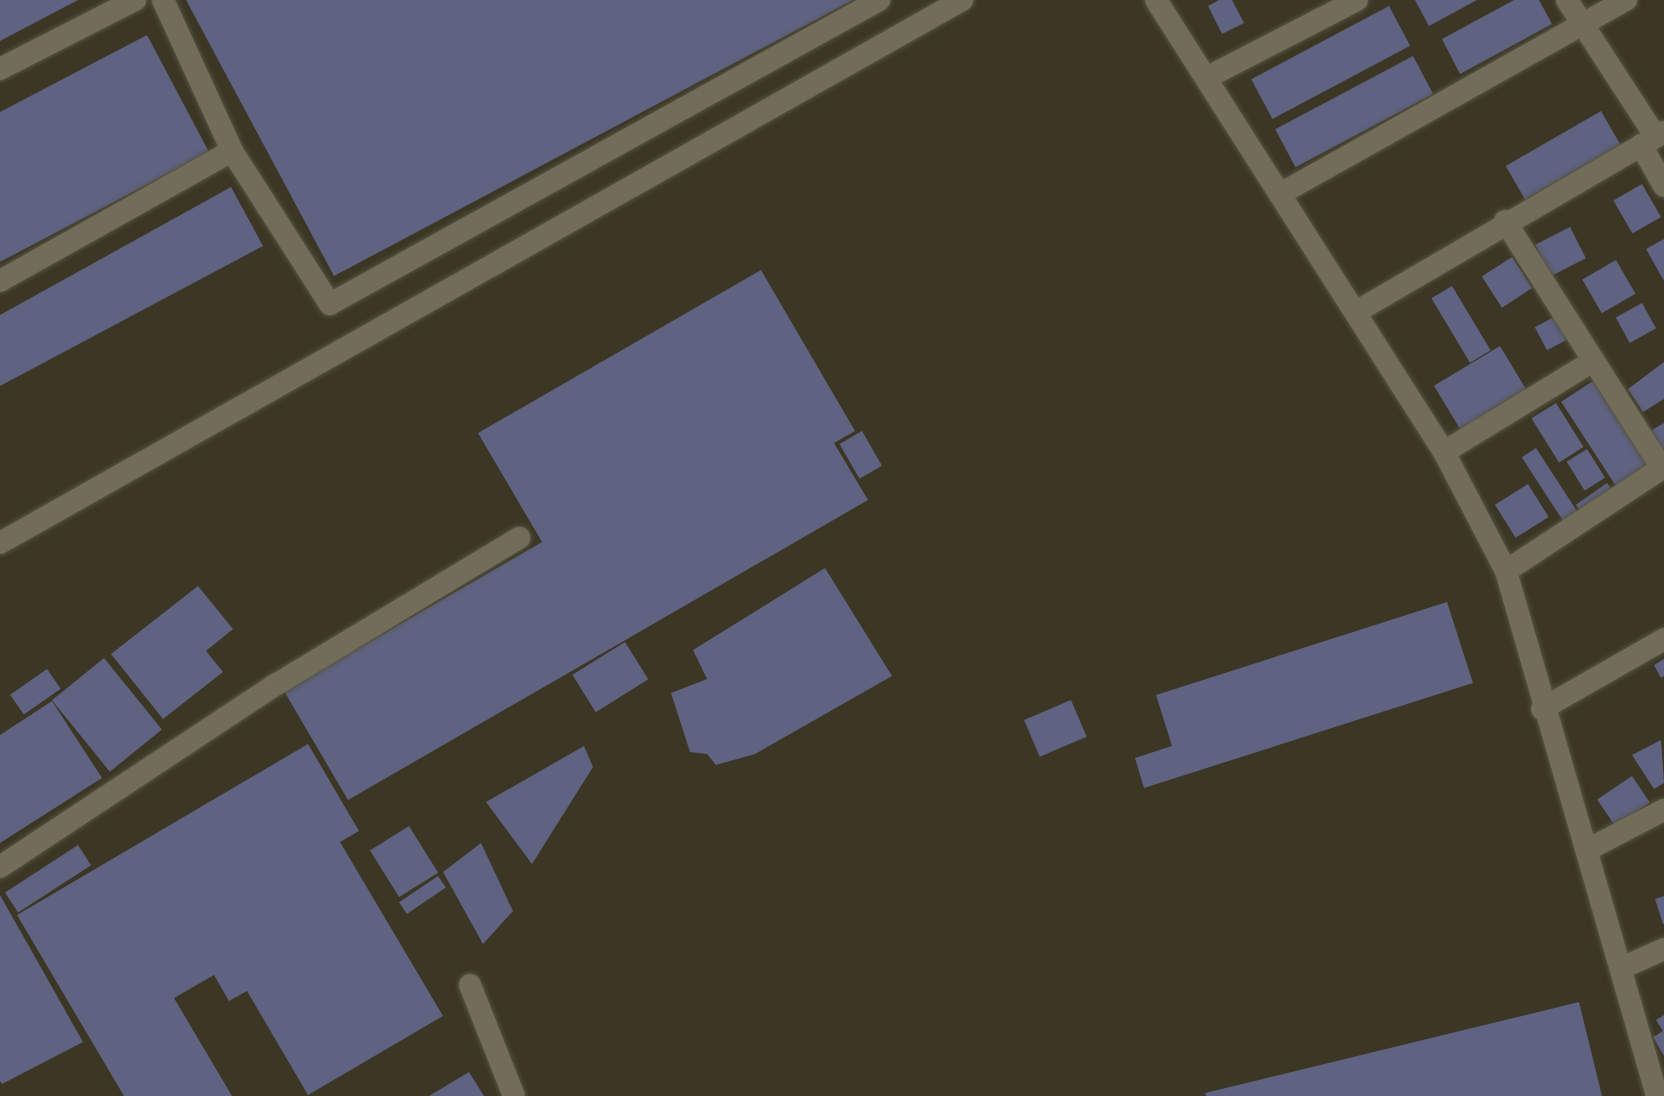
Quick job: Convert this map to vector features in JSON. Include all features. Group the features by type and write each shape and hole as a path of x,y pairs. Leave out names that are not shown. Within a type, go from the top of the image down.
{"street":[{"path":"0,69 135,0"},
{"path":"163,0 232,151 330,304 879,0"},
{"path":"0,543 962,0"},
{"path":"1156,0 1444,452 1506,571 1542,709 1658,1069 1657,1096"},
{"path":"1206,78 1357,0"},
{"path":"1567,0 1653,138 1664,186"},
{"path":"1280,194 1581,22 1626,0"},
{"path":"1356,312 1505,221 1653,138"},
{"path":"0,281 232,151"},
{"path":"1505,221 1663,467 1506,571"},
{"path":"1444,452 1593,361"},
{"path":"0,867 277,684 519,538"},
{"path":"1542,709 1664,639"},
{"path":"1587,850 1664,810"},
{"path":"1624,967 1664,949"},
{"path":"470,985 514,1096"}],"building":[{"path":"0,0 78,0 0,41"},
{"path":"186,0 853,0 334,276"},
{"path":"1219,0 1232,0 1244,23 1222,34 1208,6"},
{"path":"1415,0 1477,0 1429,26"},
{"path":"1514,0 1539,0 1552,24 1460,74 1442,39"},
{"path":"1389,6 1410,46 1272,119 1251,79"},
{"path":"147,35 209,152 0,262 0,112"},
{"path":"1413,56 1433,94 1295,167 1275,129"},
{"path":"1601,111 1620,145 1525,200 1506,166"},
{"path":"1642,184 1661,217 1632,233 1613,200"},
{"path":"231,187 263,246 0,386 0,315"},
{"path":"1570,227 1586,258 1551,276 1535,245"},
{"path":"1664,239 1664,281 1646,249"},
{"path":"1512,257 1532,288 1502,308 1482,277"},
{"path":"1616,260 1636,294 1602,313 1582,280"},
{"path":"761,270 855,431 834,443 868,500 348,800 284,691 542,542 478,433"},
{"path":"1452,286 1491,350 1470,363 1431,298"},
{"path":"1642,303 1656,328 1630,343 1616,318"},
{"path":"1556,316 1568,339 1547,350 1535,327"},
{"path":"1500,346 1526,390 1460,429 1434,386"},
{"path":"1664,362 1664,399 1643,412 1628,389"},
{"path":"1593,381 1649,467 1617,488 1561,402"},
{"path":"1556,403 1584,447 1559,462 1531,418"},
{"path":"1664,423 1664,456 1650,431"},
{"path":"862,431 882,466 859,479 839,444"},
{"path":"1536,448 1580,515 1565,524 1522,457"},
{"path":"1587,449 1605,478 1585,491 1567,462"},
{"path":"1607,483 1614,493 1583,515 1576,505"},
{"path":"1528,484 1549,517 1516,538 1495,505"},
{"path":"825,568 892,676 755,754 716,765 707,754 690,752 671,693 707,679 693,650"},
{"path":"198,586 233,629 206,651 223,672 163,719 111,654"},
{"path":"1447,602 1473,683 1144,788 1135,758 1172,746 1156,695"},
{"path":"625,642 648,679 596,712 572,675"},
{"path":"104,658 162,729 110,772 52,700"},
{"path":"1664,659 1664,676 1661,678 1654,665"},
{"path":"47,669 61,689 24,714 10,695"},
{"path":"1071,700 1087,737 1040,757 1024,720"},
{"path":"52,701 102,778 0,843 0,735"},
{"path":"1661,740 1664,783 1654,789 1632,755"},
{"path":"308,744 359,831 340,842 443,1016 308,1095 247,991 229,1001 214,975 174,998 232,1096 124,1096 17,915"},
{"path":"584,746 593,767 532,864 486,802"},
{"path":"1632,776 1650,803 1615,826 1597,799"},
{"path":"409,826 438,873 399,897 370,850"},
{"path":"481,843 513,911 483,944 443,872"},
{"path":"78,845 91,865 18,913 5,892"},
{"path":"438,876 446,888 407,914 399,902"},
{"path":"0,895 83,1042 2,1084 0,1081"},
{"path":"1664,896 1664,924 1663,924 1655,899"},
{"path":"1579,1002 1602,1096 1206,1096 1205,1093"},
{"path":"1664,1015 1664,1056 1653,1037 1663,1031 1656,1020"},
{"path":"469,1072 484,1096 429,1096"}]}
